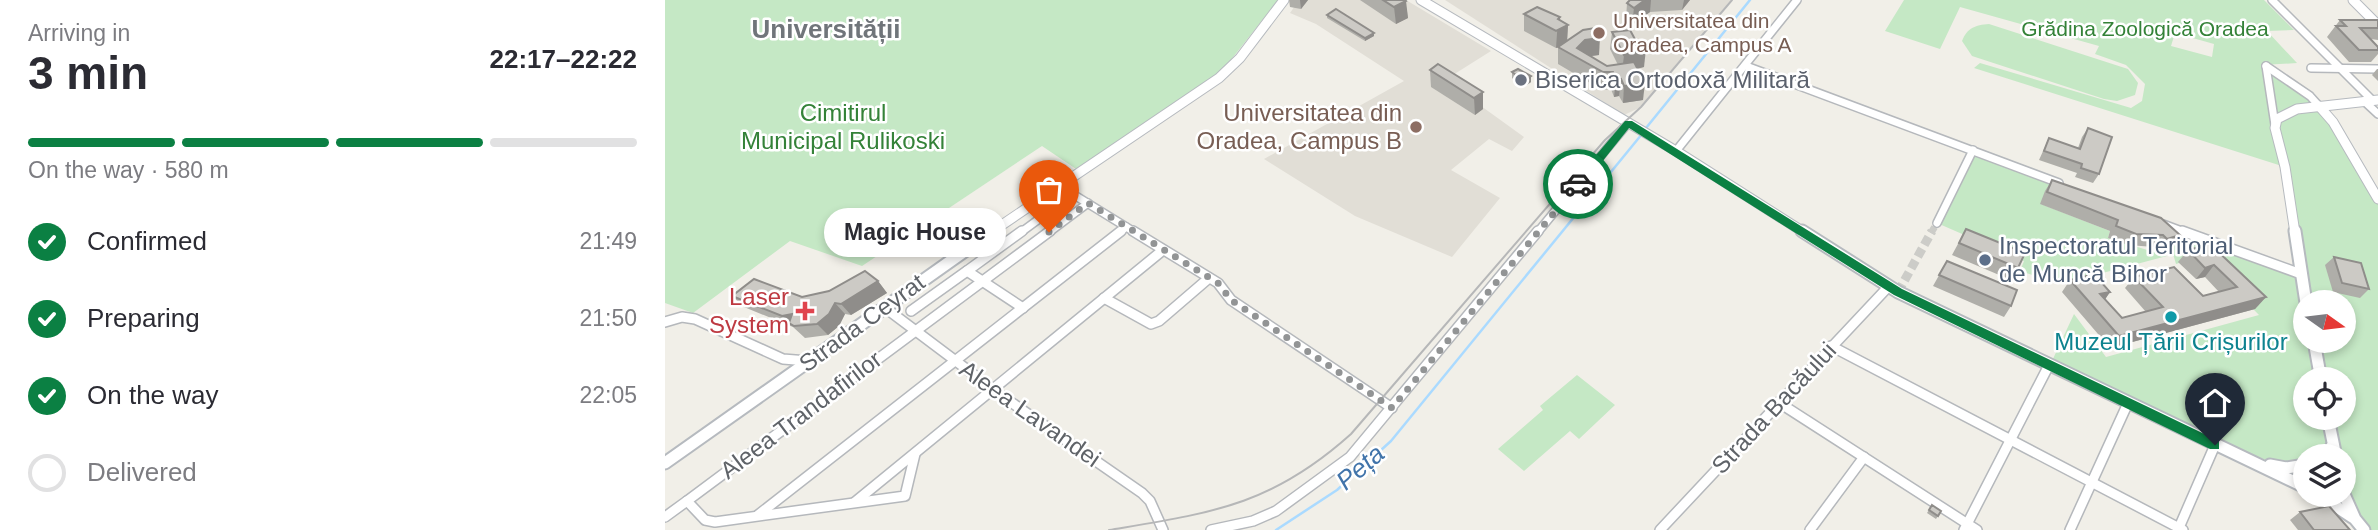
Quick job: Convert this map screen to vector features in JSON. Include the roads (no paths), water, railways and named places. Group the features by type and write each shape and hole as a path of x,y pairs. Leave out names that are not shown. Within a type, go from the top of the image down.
{"main road":[{"name":"Strada Ceyrat","path":"665,463 1058,185 1225,73 1284,0"},
{"path":"1421,0 1676,151 1889,286 2293,481"},
{"path":"2353,0 2378,25"},
{"path":"2304,290 2285,167 2275,128 2284,113 2371,100"},
{"path":"2319,106 2333,122 2378,199"},
{"path":"2253,461 2286,468 2293,467"},
{"path":"2337,507 2355,519"},
{"path":"2350,507 2364,530"}],"street":[{"path":"1676,151 1797,0"},
{"path":"2272,0 2371,100 2378,114"},
{"path":"1746,66 2070,187"},
{"path":"2275,128 2266,66 2310,96 2319,106"},
{"path":"2311,68 2378,69"},
{"path":"1211,530 1252,521 1297,498 1350,457 1630,124"},
{"path":"1937,223 1973,150"},
{"path":"1058,185 1218,283 1231,300 1392,408"},
{"path":"911,311 1073,194"},
{"name":"Aleea Trandafirilor","path":"665,517 1088,203"},
{"path":"2152,219 2301,274"},
{"name":"Aleea Trandafirilor","path":"755,517 1126,228"},
{"path":"853,504 1163,250"},
{"path":"967,271 1023,308"},
{"path":"1104,298 1151,324 1159,321 1209,278"},
{"name":"Strada Bacăului","path":"1660,530 1889,286"},
{"name":"Aleea Lavandei","path":"884,307 1142,493 1150,501 1163,530"},
{"path":"665,322 682,317 695,319 783,359 808,361"},
{"path":"1831,346 2180,529 2215,445"},
{"path":"783,359 789,375"},
{"path":"1966,527 2049,365"},
{"path":"1778,402 1966,527 1977,530"},
{"path":"2070,530 2128,403"},
{"name":"Aleea Trandafirilor","path":"687,500 700,515 715,522 905,496 915,454"},
{"path":"1810,530 1864,457"}],"waterway":[{"name":"Peța","path":"1646,128 1750,0"},
{"name":"Peța","path":"1276,530 1337,490 1391,441 1642,134"}],"tunnel":[{"path":"1931,233 1937,223"},
{"path":"1898,292 1932,231"}],"tram line":[{"path":"1109,530 1209,511 1266,492 1322,458 1351,434 1605,140 1641,107 1732,0"}],"place":[{"name":"Universitatea din Oradea, Campus A","path":"1599,33"},
{"name":"Biserica Ortodoxă Militară","path":"1521,80"},
{"name":"Universitatea din Oradea, Campus B","path":"1416,127"},
{"name":"Magic House","path":"1049,232"},
{"name":"Inspectoratul Teritorial de Muncă Bihor","path":"1985,260"},
{"name":"Laser System","path":"805,311"},
{"name":"Muzeul Țării Crișurilor","path":"2171,317"}],"district":[{"name":"Universității","path":"826,29"}],"park label":[{"name":"Grădina Zoologică Oradea","path":"2145,29"},
{"name":"Cimitirul Municipal Rulikoski","path":"843,127"}]}
